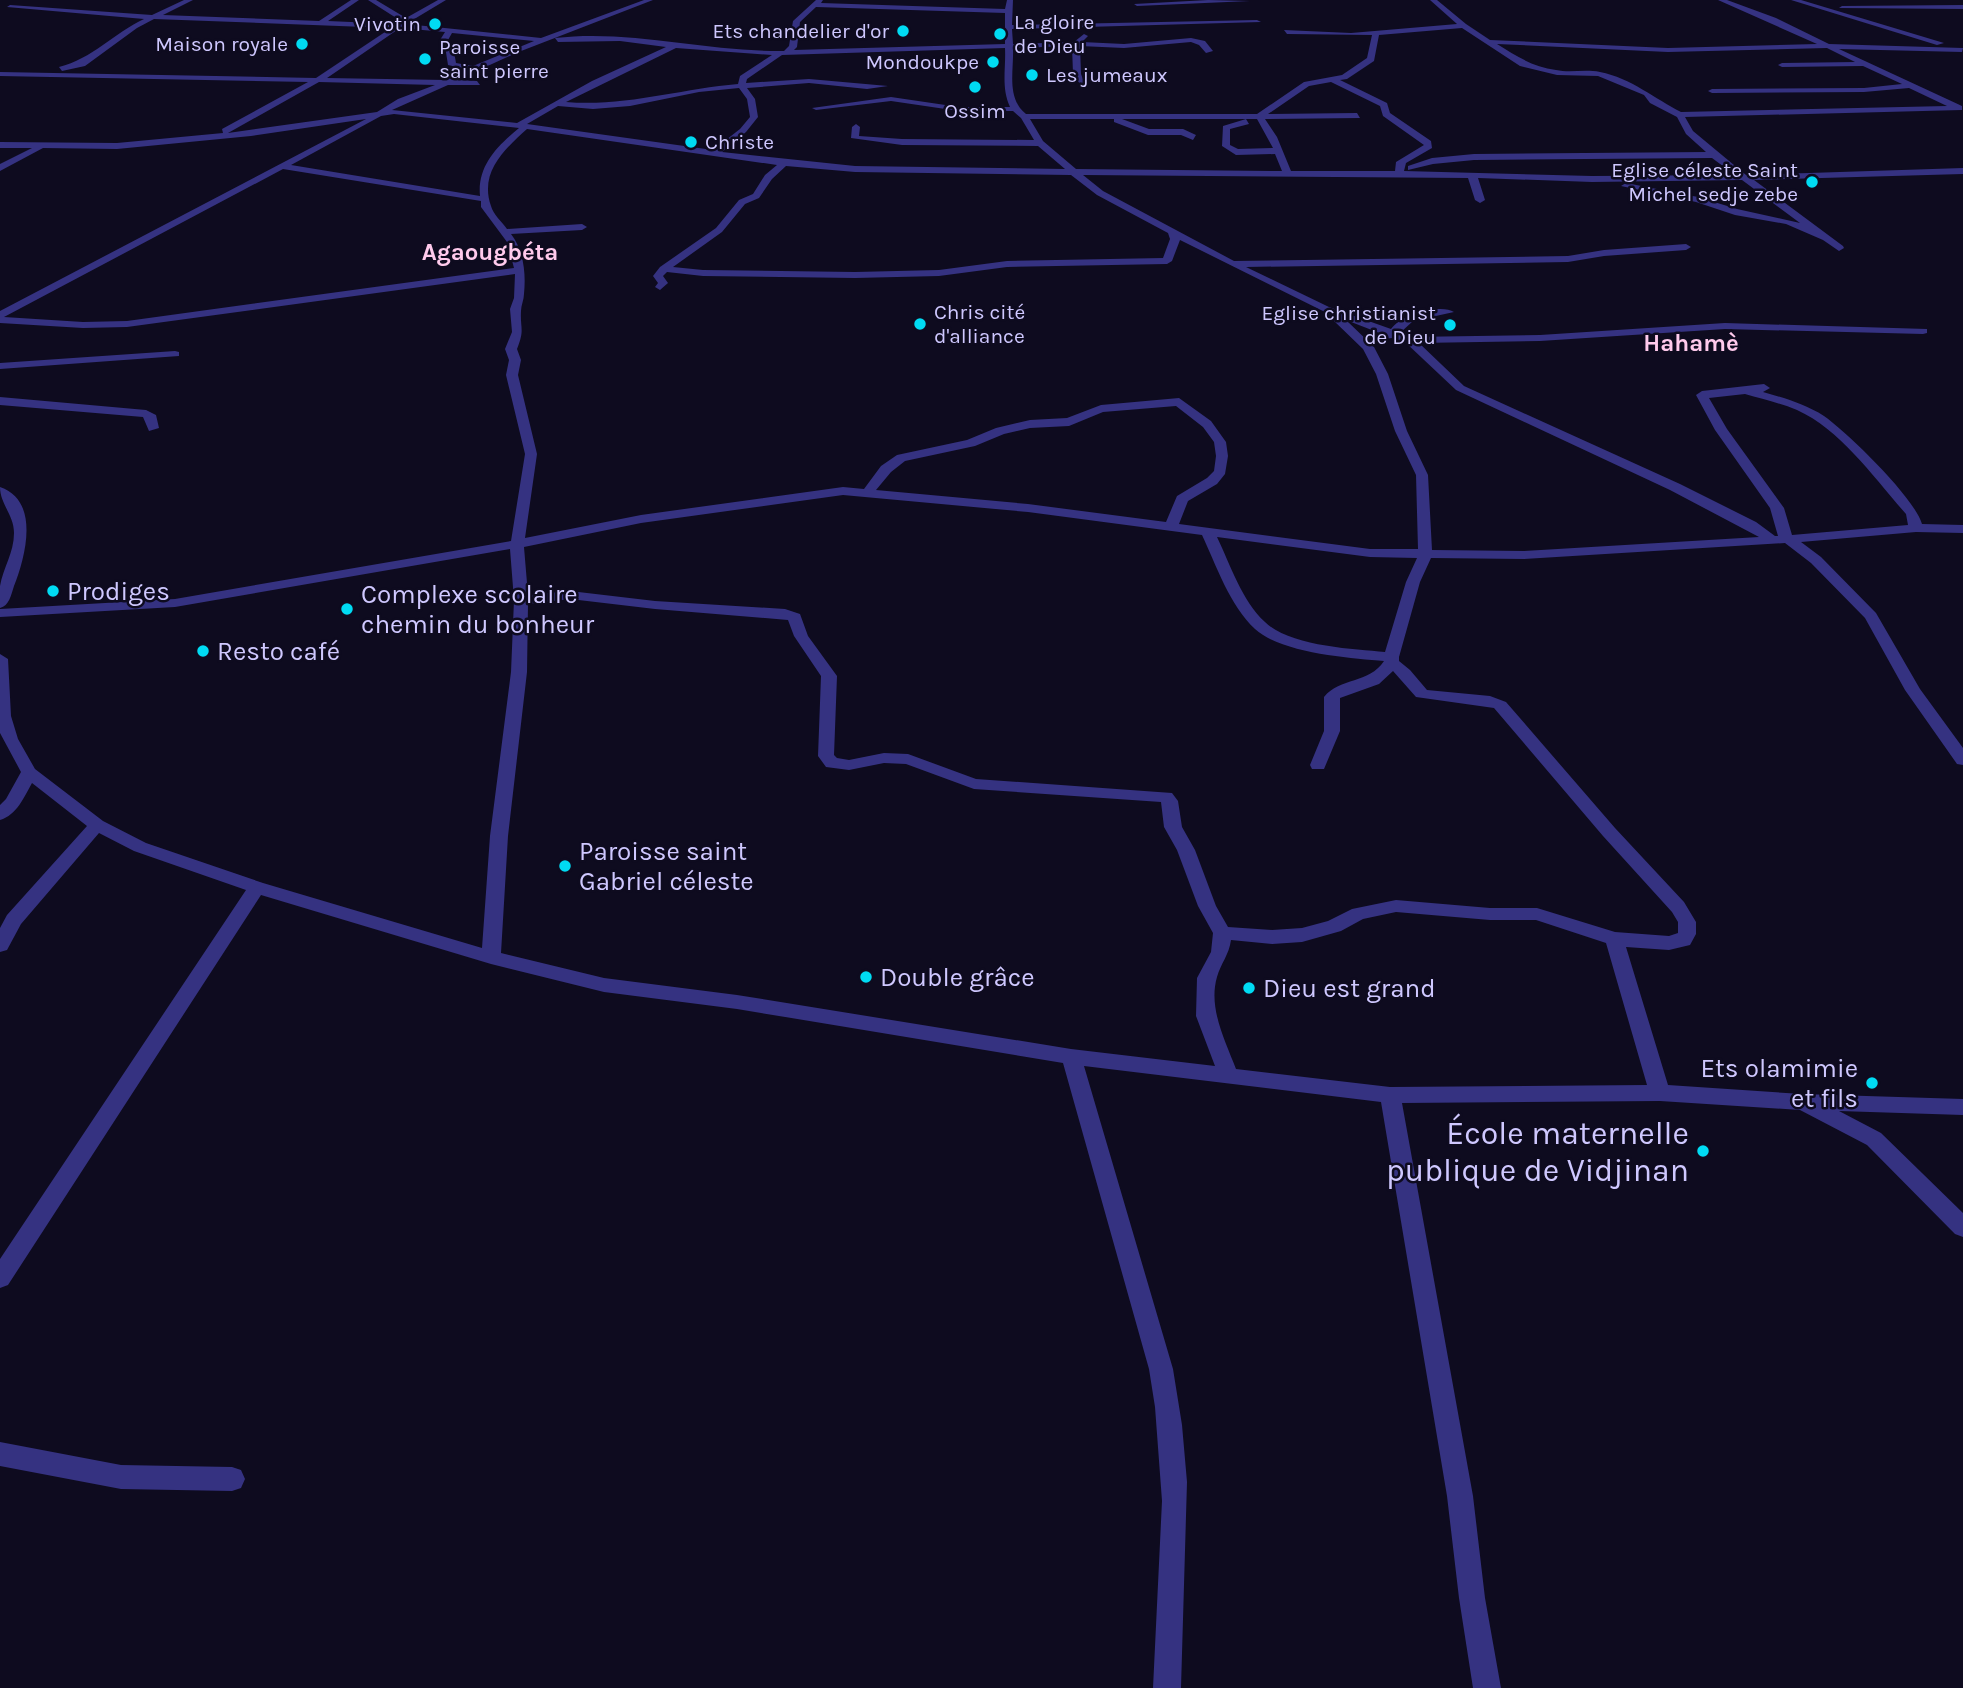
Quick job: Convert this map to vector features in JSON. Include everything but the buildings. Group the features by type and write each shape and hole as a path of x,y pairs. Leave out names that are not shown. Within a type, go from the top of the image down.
{"street":[{"path":"61,75 76,70 129,29 190,0"},
{"path":"322,22 356,0"},
{"path":"371,0 404,24"},
{"path":"214,135 318,80 443,0"},
{"path":"0,317 207,204 284,167 409,97 451,84 474,68 650,0"},
{"path":"1433,0 1464,26 1532,67 1557,72 1599,74 1633,87 1680,115 1689,132 1714,155 1839,248"},
{"path":"1721,0 1773,20 1961,109"},
{"path":"1794,0 1962,50"},
{"path":"0,15 13,3 152,17 404,24 449,31 546,39 620,39 783,53 1076,44 1124,46 1191,40 1202,43 1209,51"},
{"path":"716,152 752,124 756,117 754,104 742,87 743,78 793,47 797,21 817,3 910,8 1009,5 1007,26 1010,77 1007,91 1015,109 1024,116 1040,143 1072,171 1100,193 1232,264 1325,309 1409,340 1460,388 1675,487 1779,538 1816,560 1871,616 1913,690 1963,760"},
{"path":"1137,4 1253,12"},
{"path":"1821,9 1963,7"},
{"path":"903,18 910,8"},
{"path":"1007,26 1119,24 1253,12"},
{"path":"1080,82 1077,74 1076,44 1083,37 1119,24"},
{"path":"1287,32 1376,34 1464,26"},
{"path":"1277,29 1308,42"},
{"path":"449,31 444,40 449,46 453,65 451,84"},
{"path":"1278,151 1236,152 1226,146 1226,128 1259,117 1307,84 1333,80 1349,74 1371,59 1376,34"},
{"path":"1488,42 1668,50 1825,46 1962,50"},
{"path":"491,957 499,836 519,672 521,600 517,544 531,454 512,375 515,360 511,349 517,332 515,309 519,298 520,270 514,248 489,214 484,199 483,182 487,168 522,126 610,73 675,45"},
{"path":"39,75 82,64"},
{"path":"1783,65 1863,64"},
{"path":"453,65 474,68"},
{"path":"0,74 477,83"},
{"path":"1333,80 1384,105 1386,114 1426,141 1429,146 1411,153 1399,164 1401,172"},
{"path":"560,104 593,107 630,104 699,90 809,81 867,87 884,86"},
{"path":"1712,91 1864,90 1911,86"},
{"path":"816,108 891,99 959,109 1015,109"},
{"path":"454,104 466,118"},
{"path":"1680,115 1961,109"},
{"path":"117,146 327,123 378,114 417,113 784,163 855,169 1072,171 1163,168 1287,173 1401,172 1592,179 1963,171"},
{"path":"1024,116 1357,116"},
{"path":"1259,117 1273,137 1287,173"},
{"path":"1112,118 1147,132 1183,132 1193,137"},
{"path":"856,127 855,138 902,142 1040,143"},
{"path":"0,145 205,149"},
{"path":"0,168 43,146"},
{"path":"1401,172 1432,161 1474,157 1714,155"},
{"path":"660,287 663,283 658,276 664,269 719,230 742,202 756,196 768,177 784,163"},
{"path":"284,167 484,199"},
{"path":"1471,175 1477,184 1480,200"},
{"path":"1592,179 1789,222 1826,238"},
{"path":"504,232 582,227"},
{"path":"664,269 703,273 855,275 939,273 1007,264 1167,261 1175,239 1171,230"},
{"path":"1232,264 1568,259 1604,253 1686,247"},
{"path":"0,317 83,326 127,324 520,270"},
{"path":"1318,765 1332,730 1332,697 1337,692 1369,682 1381,675 1391,660 1413,582 1425,556 1422,475 1401,431 1382,374 1363,342 1325,309"},
{"path":"1363,342 1394,334 1401,322 1449,312"},
{"path":"1409,340 1541,338 1725,327 1923,331"},
{"path":"0,366 175,354"},
{"path":"1764,388 1702,395 1721,430 1777,508 1779,538"},
{"path":"1747,390 1801,408 1820,419 1851,445 1896,495 1912,513 1916,527"},
{"path":"0,401 57,408 132,411 152,418 153,428"},
{"path":"868,492 886,469 901,458 971,443 1000,431 1030,424 1069,422 1101,409 1179,402 1207,424 1220,442 1222,456 1220,471 1212,481 1182,499 1171,528"},
{"path":"0,491 15,503 21,520 19,553 0,604"},
{"path":"0,613 175,603 517,544 641,519 810,495 868,492 1028,508 1370,553 1425,556 1524,555 1721,545 1779,538 1857,535 1916,527 1963,529"},
{"path":"1207,531 1241,597 1259,625 1270,633 1315,646 1391,660 1422,694 1490,701 1500,705 1609,832 1678,907 1687,922 1687,933 1683,940 1670,943 1614,939 1537,914 1490,914 1396,906 1358,915 1334,926 1302,935 1272,937 1222,933"},
{"path":"521,600 570,595 604,597 655,605 785,613 795,617 801,636 829,676 826,756 832,763 849,765 884,758 908,759 974,784 1166,797 1170,801 1173,827 1186,850 1207,906 1222,933 1220,952 1207,978 1206,1016 1228,1074"},
{"path":"0,659 3,716 10,739 29,772 97,825 141,847 257,887 491,957 604,985 737,1002 1071,1058 1228,1074 1390,1095 1660,1093 1802,1102 1963,1107"},
{"path":"0,814 13,802 29,772"},
{"path":"0,945 14,920 97,825"},
{"path":"0,1278 257,887"},
{"path":"1614,939 1660,1093"},
{"path":"1071,1058 1161,1369 1171,1420 1174,1518 1168,1594 1167,1688"},
{"path":"1390,1095 1458,1483 1472,1598 1488,1688"},
{"path":"1802,1102 1874,1139 1963,1227"},
{"path":"0,1454 121,1477 232,1479"}],"place":[{"name":"Vivotin","path":"435,24"},
{"name":"Ets chandelier d'or","path":"903,31"},
{"name":"La gloire de Dieu","path":"1000,34"},
{"name":"Maison royale","path":"302,44"},
{"name":"Paroisse saint pierre","path":"425,59"},
{"name":"Mondoukpe","path":"993,62"},
{"name":"Les jumeaux","path":"1032,75"},
{"name":"Ossim","path":"975,87"},
{"name":"Christe","path":"691,142"},
{"name":"Eglise céleste Saint Michel sedje zebe","path":"1812,182"},
{"name":"Chris cité d'alliance","path":"920,324"},
{"name":"Eglise christianist de Dieu","path":"1450,325"},
{"name":"Prodiges","path":"53,591"},
{"name":"Complexe scolaire chemin du bonheur","path":"347,609"},
{"name":"Resto café","path":"203,651"},
{"name":"Paroisse saint Gabriel céleste","path":"565,866"},
{"name":"Double grâce","path":"866,977"},
{"name":"Dieu est grand","path":"1249,988"},
{"name":"Ets olamimie et fils","path":"1872,1083"},
{"name":"École maternelle publique de Vidjinan","path":"1703,1151"}],"district":[{"name":"Agaougbéta","path":"490,252"},
{"name":"Hahamè","path":"1691,343"}]}
